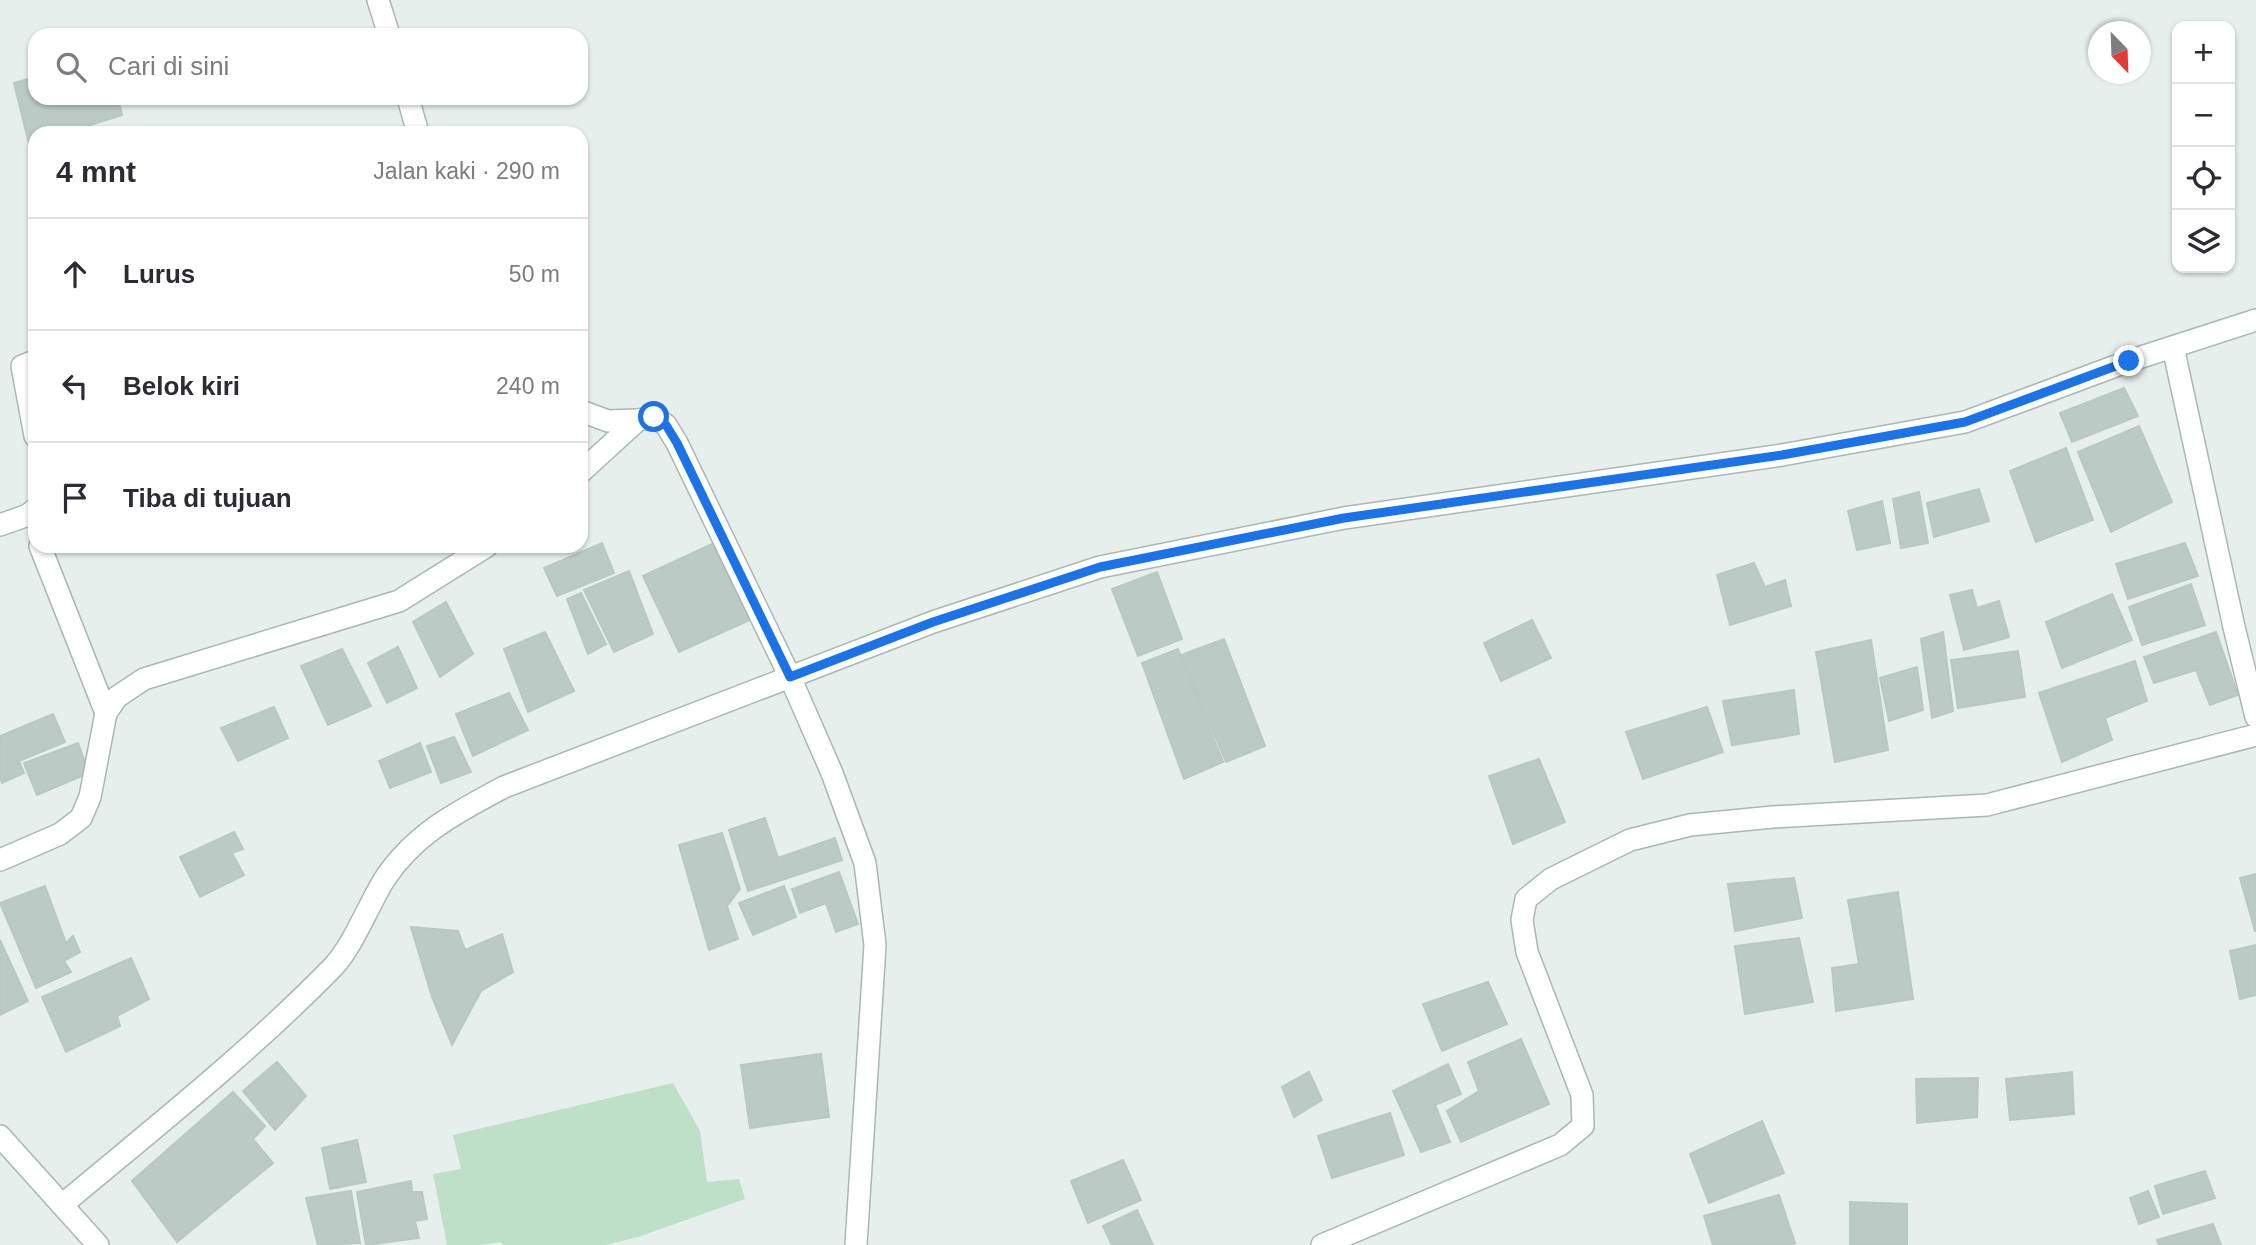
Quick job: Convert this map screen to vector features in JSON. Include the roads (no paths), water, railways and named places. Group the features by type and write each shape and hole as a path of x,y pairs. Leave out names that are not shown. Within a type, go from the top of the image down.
{"street":[{"path":"378,0 387,28"},
{"path":"410,105 416,126"},
{"path":"62,1205 252,1045 339,961 385,879 408,849 448,817 504,787 933,622 1100,567 1344,518 1782,455 1965,422 2129,361 2256,320"},
{"path":"2173,347 2256,717"},
{"path":"28,364 22,366 28,398"},
{"path":"588,414 608,421 654,417 666,425 790,677 832,773 865,863 875,945 856,1245"},
{"path":"588,466 638,420"},
{"path":"0,525 28,520"},
{"path":"43,553 106,713"},
{"path":"0,860 60,834 81,818 90,797 106,713 117,697 144,678 399,601 476,553"},
{"path":"1322,1245 1560,1145 1583,1126 1582,1095 1527,952 1522,920 1526,899 1551,879 1630,840 1690,825 1773,817 1987,805 2256,735"},
{"path":"0,1136 98,1245"}]}
